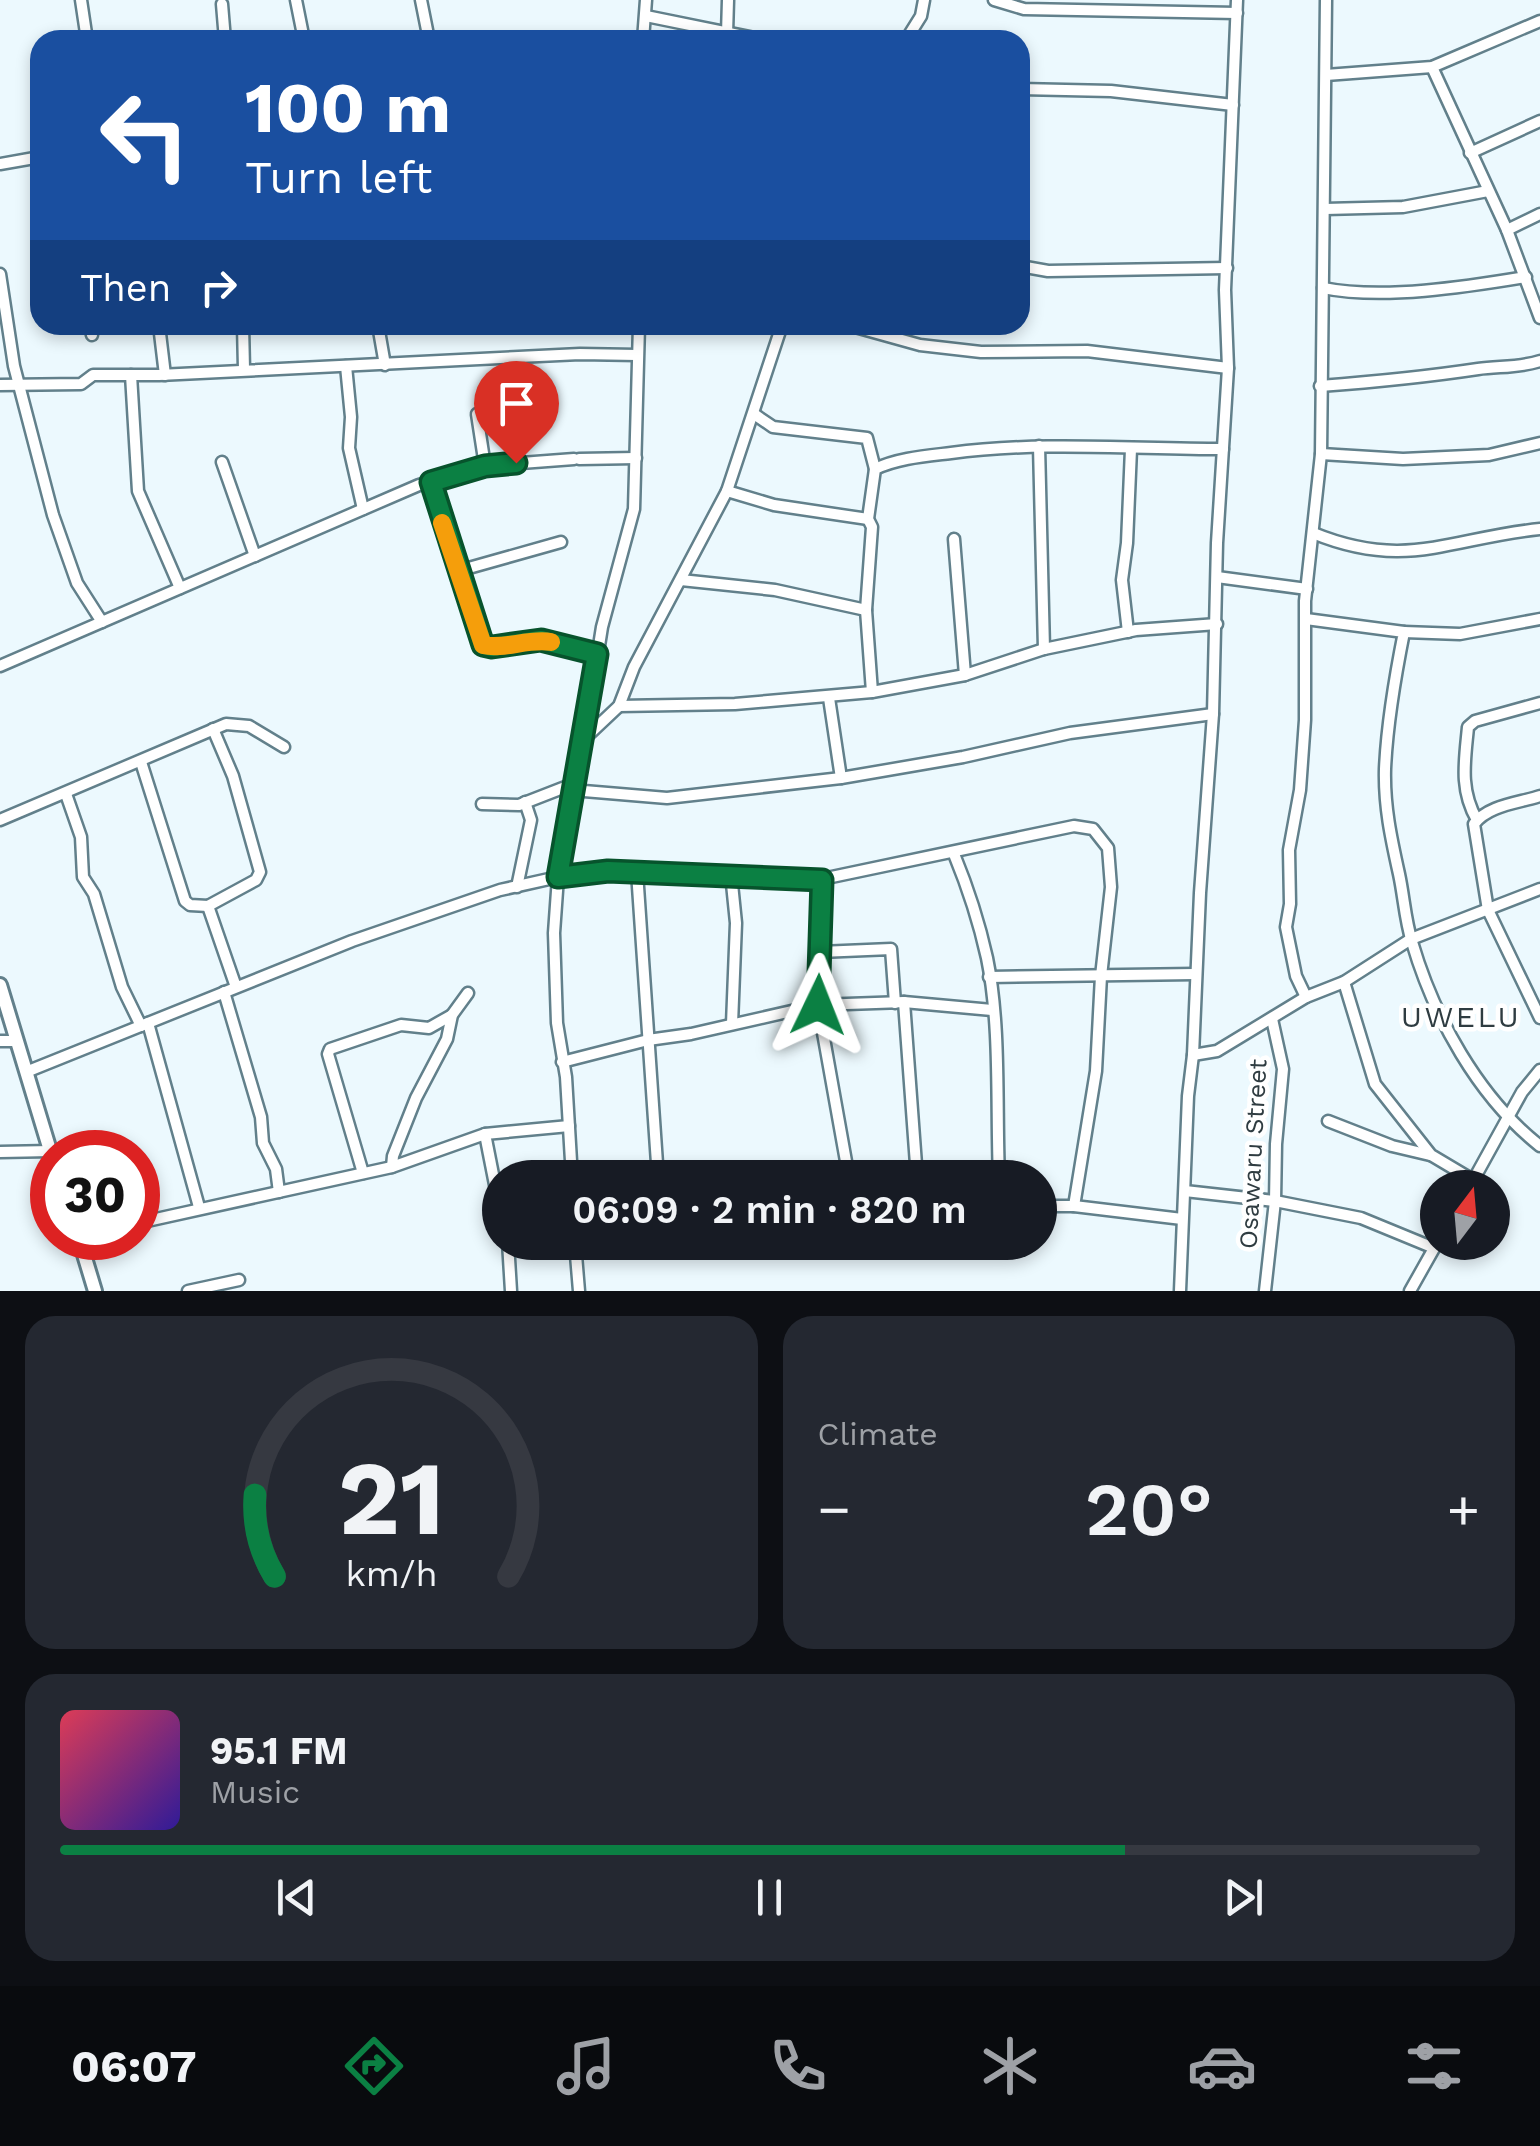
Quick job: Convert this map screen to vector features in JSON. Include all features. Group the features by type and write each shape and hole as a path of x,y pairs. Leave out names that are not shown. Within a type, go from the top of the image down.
{"main road":[{"path":"0,985 44,1130"},
{"path":"86,1260 95,1291"}],"street":[{"path":"81,0 86,30"},
{"path":"296,0 302,30"},
{"path":"422,0 427,30"},
{"path":"644,30 646,0"},
{"path":"726,30 728,0"},
{"path":"912,30 921,16 924,0"},
{"path":"994,0 1024,9 1237,13"},
{"path":"1180,1291 1217,624 1237,0"},
{"path":"1306,997 1296,976 1286,928 1290,904 1288,850 1300,790 1304,738 1307,589 1320,454 1326,0"},
{"path":"222,4 224,30"},
{"path":"646,16 708,30"},
{"path":"1326,75 1432,67 1540,21"},
{"path":"1432,67 1507,230 1538,304 1540,318"},
{"path":"1030,89 1111,91 1233,105"},
{"path":"1470,153 1540,121"},
{"path":"0,164 30,158"},
{"path":"1326,209 1403,206 1488,190"},
{"path":"1507,230 1540,214"},
{"path":"1030,268 1048,271 1227,268"},
{"path":"0,274 5,320 52,515 77,583 102,622"},
{"path":"1323,288 1340,292 1405,290 1526,277"},
{"path":"160,335 165,375"},
{"path":"243,335 244,369"},
{"path":"380,335 385,365"},
{"path":"571,1160 554,979 558,877 597,654 634,509 638,335"},
{"path":"584,740 619,706 634,668 727,491 779,335"},
{"path":"884,335 920,345 981,352 1087,350 1228,368"},
{"path":"0,386 81,384 92,374 165,375 580,354 637,355"},
{"path":"1320,386 1419,379 1482,368 1523,367 1540,361"},
{"path":"346,366 351,416 349,448 363,509"},
{"path":"131,375 138,491 180,588"},
{"path":"478,414 485,466"},
{"path":"754,414 773,427 867,438 875,469 868,519 872,528 866,610 872,692"},
{"path":"1320,454 1420,458 1489,454 1540,444"},
{"path":"1039,446 1044,649"},
{"path":"875,469 922,456 988,448 1223,449"},
{"path":"1128,632 1122,580 1131,449"},
{"path":"0,666 431,482 485,466 636,458"},
{"path":"222,462 255,556"},
{"path":"431,482 483,645 541,640 597,654"},
{"path":"727,491 774,504 868,519"},
{"path":"1314,533 1345,546 1410,553 1540,529"},
{"path":"954,539 965,675"},
{"path":"458,571 561,542"},
{"path":"1217,576 1307,589"},
{"path":"681,580 775,590 866,610"},
{"path":"1306,619 1404,632 1460,634 1540,620"},
{"path":"619,706 830,698 965,675 1044,649 1128,632 1217,624"},
{"path":"1404,632 1390,706 1386,786 1387,821 1411,939 1428,992 1452,1036 1508,1116 1540,1146"},
{"path":"830,698 841,778"},
{"path":"1540,703 1474,721 1468,727 1463,776 1468,804 1477,820 1474,834 1488,910 1540,1018"},
{"path":"482,804 518,804 572,787 667,798 841,778 1070,733 1213,714"},
{"path":"0,820 214,729 238,724 284,746"},
{"path":"140,762 185,901 208,906 256,880 260,872 233,776 214,729"},
{"path":"66,794 81,837 83,877 94,894 122,987 145,1024 200,1207"},
{"path":"1477,820 1494,809 1540,796"},
{"path":"517,887 531,820 525,802"},
{"path":"26,1072 352,941 558,877 608,871 822,880 1074,826 1093,829 1108,848 1111,887 1096,1071 1074,1206"},
{"path":"954,854 969,891 989,976 997,1160"},
{"path":"637,872 657,1160"},
{"path":"731,874 736,922 732,1024"},
{"path":"822,880 818,1005 846,1160"},
{"path":"1193,1056 1217,1051 1306,997 1344,982 1411,939 1540,889"},
{"path":"208,906 236,987"},
{"path":"820,952 891,949 900,1002 914,1160"},
{"path":"989,976 1195,974"},
{"path":"1344,982 1374,1084 1431,1155 1452,1170"},
{"path":"224,992 279,1192"},
{"path":"392,1166 416,1098 447,1040 452,1015 468,992"},
{"path":"562,1062 818,1005 900,1002 992,1010"},
{"path":"363,1173 328,1054 330,1048 401,1025 429,1028 452,1015"},
{"name":"Osawaru Street","path":"1265,1291 1283,1068 1272,1020"},
{"path":"0,1041 17,1041"},
{"path":"1479,1170 1508,1116 1540,1070"},
{"path":"1328,1121 1392,1146 1431,1155"},
{"path":"160,1217 392,1166 485,1134 570,1126"},
{"path":"485,1134 490,1160"},
{"path":"0,1152 30,1153"},
{"path":"1185,1191 1275,1201 1361,1218 1420,1240"},
{"path":"1057,1206 1182,1219"},
{"path":"509,1260 512,1291"},
{"path":"577,1260 578,1291"},
{"path":"1410,1291 1428,1260"},
{"path":"188,1291 239,1280"}],"slow traffic":[{"path":"442,523 483,645 551,642"}],"district":[{"name":"UWELU","path":"1461,1016"}],"route":[{"path":"516,463 485,466 431,482 483,645 541,640 597,654 558,877 608,871 822,880 818,1005"}]}
